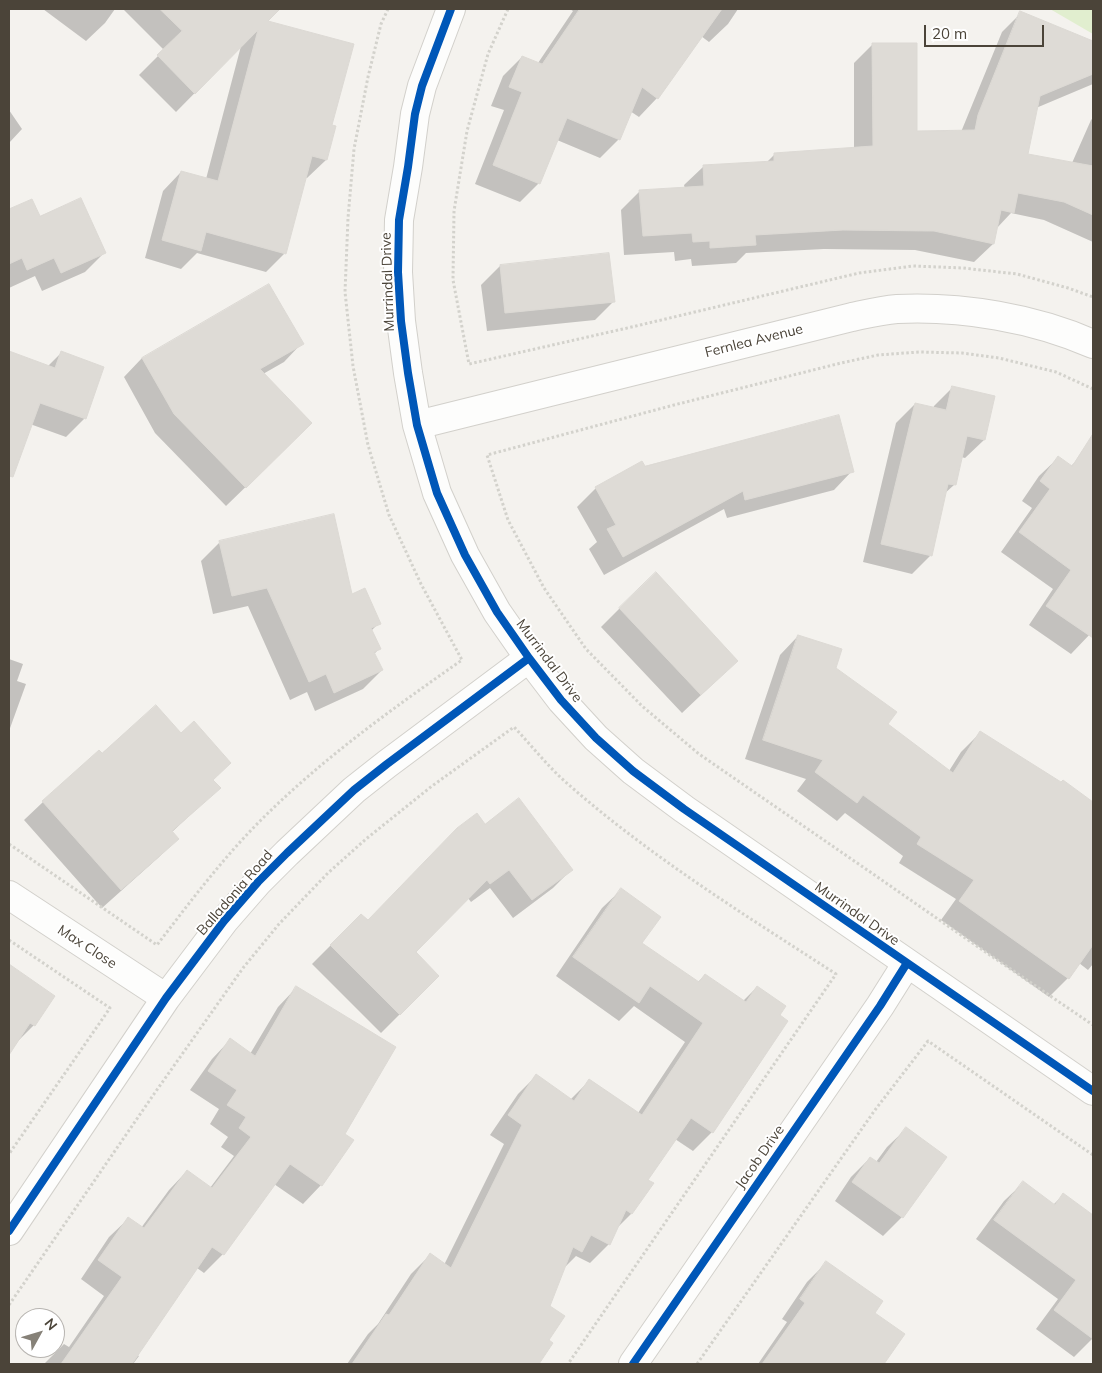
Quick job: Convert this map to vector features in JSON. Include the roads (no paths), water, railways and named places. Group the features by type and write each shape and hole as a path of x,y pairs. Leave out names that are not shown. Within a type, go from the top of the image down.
{"street":[{"name":"Murrindal Drive","path":"451,9 434,52 415,114 398,220 400,321 417,425 437,493 465,555 497,612 561,700 596,738 633,770 684,809 1093,1092"},
{"name":"Fernlea Avenue","path":"417,425 852,316 896,309 980,313 1024,321 1069,333 1093,344"},
{"name":"Balladonia Road","path":"9,1231 166,998 224,921 258,882 354,790 529,658"},
{"name":"Max Close","path":"9,895 166,998"},
{"name":"Jacob Drive","path":"633,1364 880,1006 907,963"}]}
